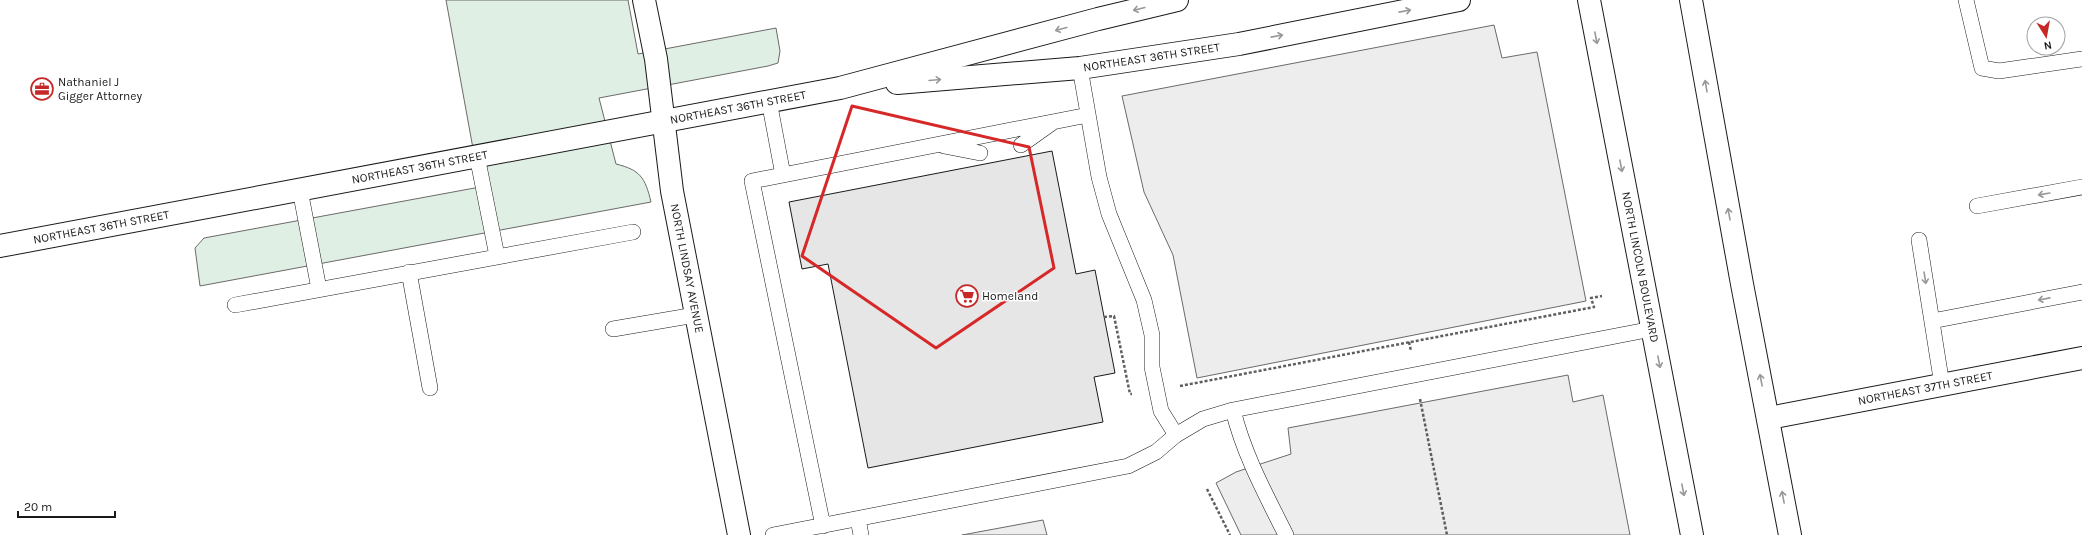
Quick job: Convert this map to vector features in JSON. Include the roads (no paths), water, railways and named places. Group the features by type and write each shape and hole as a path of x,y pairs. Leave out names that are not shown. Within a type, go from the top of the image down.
{"main road":[{"name":"NORTH LINDSAY AVENUE","path":"644,0 656,59 672,191 739,535"},
{"name":"NORTHEAST 36TH STREET","path":"0,246 840,88 1098,19 1177,0"},
{"name":"NORTHEAST 36TH STREET","path":"840,88 1080,68 1239,44 1459,0"},
{"name":"NORTH LINCOLN BOULEVARD","path":"1589,0 1692,535"},
{"path":"1691,0 1742,284 1769,418 1790,535"},
{"name":"NORTHEAST 37TH STREET","path":"1769,418 2082,358"}],"lane":[{"path":"1966,0 1982,68 1999,71 2082,59"},
{"path":"1080,68 1099,177 1109,214 1144,300 1152,336 1152,367 1161,411 1176,435"},
{"path":"769,101 783,175"},
{"path":"822,526 752,181 1056,120 1088,115"},
{"path":"1021,145 1056,120"},
{"path":"935,144 980,152"},
{"path":"478,156 497,256"},
{"path":"1977,206 2082,187"},
{"path":"300,190 319,289"},
{"path":"234,305 633,232"},
{"path":"1918,240 1942,385"},
{"path":"409,272 430,388"},
{"path":"1932,321 2082,292"},
{"path":"613,329 696,315"},
{"path":"773,535 1128,466 1156,452 1176,435 1203,418 1233,410 1652,329"},
{"path":"1233,410 1239,435 1286,535"},
{"path":"858,519 861,535"}],"place":[{"name":"Nathaniel J Gigger Attorney","path":"42,89"},
{"name":"Homeland","path":"967,296"}]}
